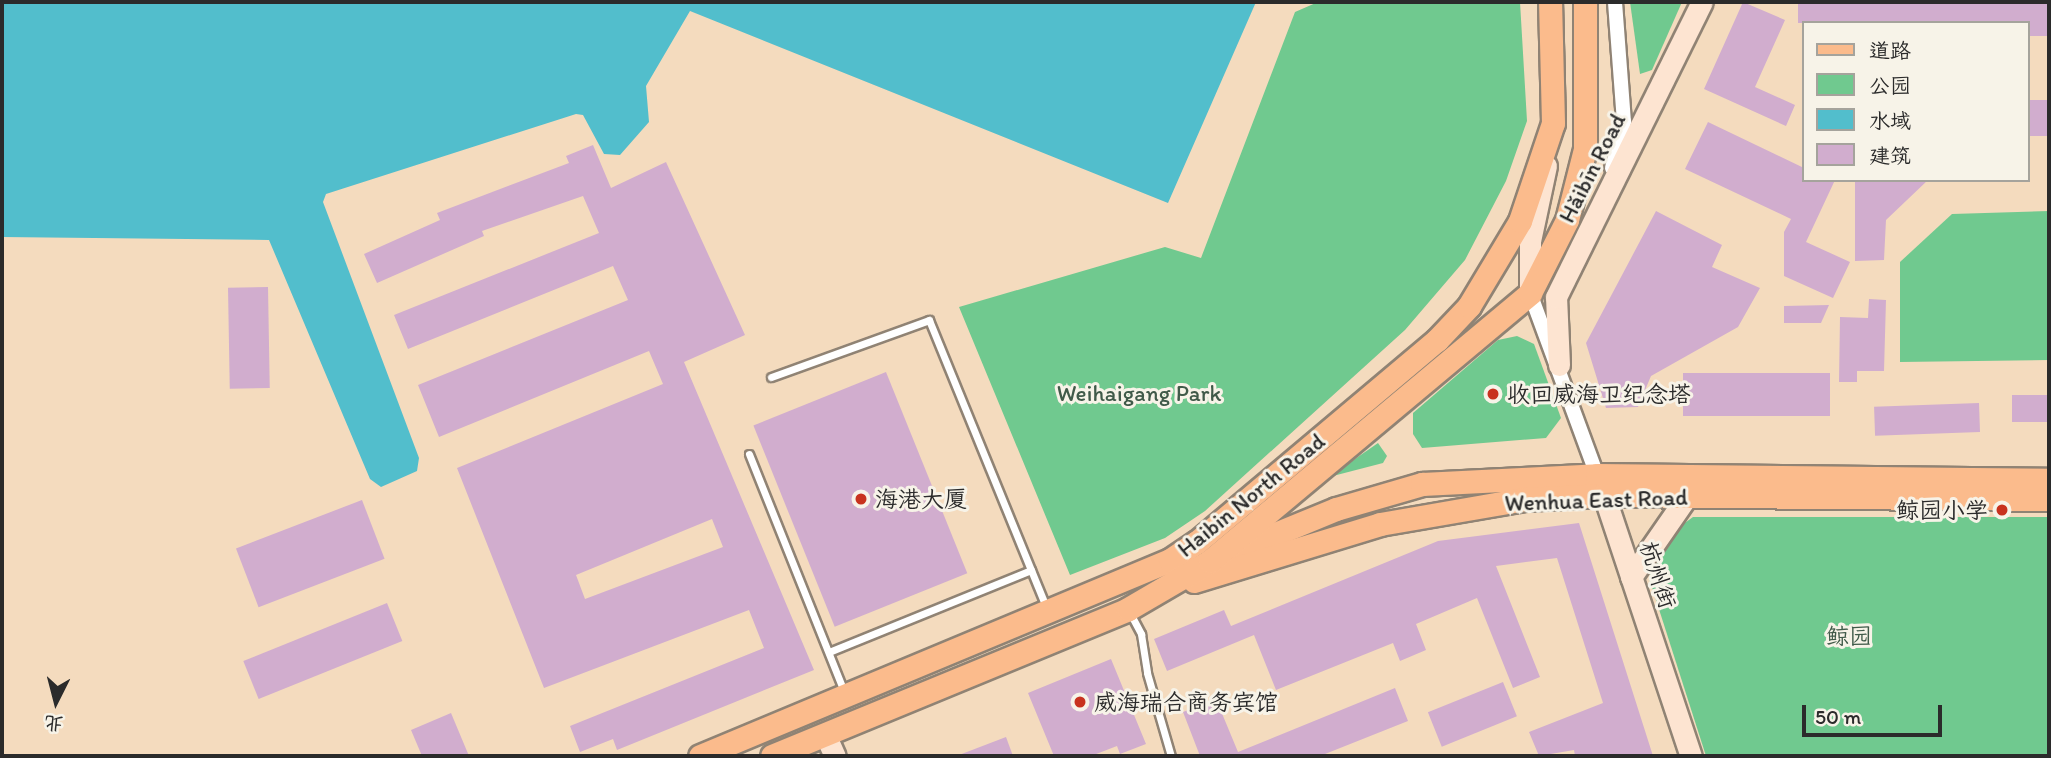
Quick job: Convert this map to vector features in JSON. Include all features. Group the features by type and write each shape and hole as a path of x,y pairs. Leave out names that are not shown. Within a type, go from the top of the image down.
{"main road":[{"name":"Haibin North Road","path":"700,756 1049,614 1170,560 1294,462 1469,306 1520,221 1553,123 1550,2"},
{"name":"Haibin North Road","path":"772,756 1128,609 1210,561 1530,293 1567,220 1585,149 1585,2"},
{"name":"Hǎibīn Road","path":"1559,365 1556,297 1702,2"},
{"path":"1530,293 1530,241 1553,123"},
{"name":"Wenhua East Road","path":"1210,561 1336,509 1422,484 1600,485 2049,480"},
{"name":"Wenhua East Road","path":"1112,587 1158,592 1380,524 1600,485 1687,496 2049,499"},
{"name":"杭州街","path":"1600,485 1690,756"},
{"path":"1631,577 1687,496"},
{"path":"1170,560 1210,561"},
{"path":"825,734 835,756"}],"street":[{"path":"1603,204 1623,122 1615,2"},
{"name":"杭州街","path":"1530,293 1559,365 1600,485"}],"lane":[{"path":"771,377 929,320 1049,614"},
{"path":"749,454 846,695"},
{"path":"828,652 1031,570"},
{"path":"1128,609 1141,634 1146,673 1171,756"}],"green space":[{"name":"Weihaigang Park","path":"1318,2 1520,2 1527,121 1506,181 1465,260 1405,330 1205,511 1165,538 1070,575 959,307 1165,247 1201,258 1295,12"},
{"path":"1630,2 1682,2 1652,70 1640,74"},
{"path":"2049,211 2049,360 1900,362 1900,262 1952,214"},
{"path":"1517,336 1534,344 1561,418 1546,438 1422,448 1413,434 1413,413 1498,340"},
{"path":"1378,443 1387,456 1383,463 1329,477"},
{"name":"鲸园","path":"1693,517 2049,517 2049,756 1706,756 1649,578 1664,538"}],"water":[{"path":"2,2 1256,2 1168,203 690,11 646,86 649,122 620,155 604,154 583,115 576,114 326,194 323,202 419,458 417,471 381,487 370,479 269,240 2,237"}],"building":[{"path":"1743,2 1785,20 1755,87 1795,105 1786,126 1704,89"},
{"path":"1798,2 2049,2 2049,36 2030,36 2030,21 1798,23"},
{"path":"2030,100 2049,100 2049,136 2030,136"},
{"path":"1708,122 1802,167 1802,182 1834,182 1806,242 1850,262 1833,298 1784,276 1784,232 1791,219 1685,169"},
{"path":"593,145 611,188 666,162 745,335 684,362 814,670 617,750 613,739 580,752 570,726 764,648 749,610 544,688 457,468 663,384 649,351 439,437 418,385 628,300 613,266 408,349 394,315 599,233 583,196 482,231 484,236 377,283 364,254 440,220 437,213 569,163 566,156","holes":["712,519 723,547 585,599 576,575"]},
{"path":"1855,182 1926,182 1886,220 1884,260 1855,261"},
{"path":"1656,211 1722,245 1712,267 1760,288 1738,327 1651,376 1638,407 1606,408 1586,343"},
{"path":"268,287 270,388 230,389 228,288"},
{"path":"1869,299 1886,300 1884,371 1857,371 1857,382 1839,382 1840,317 1868,318"},
{"path":"1829,305 1821,323 1784,323 1784,306"},
{"name":"海港大厦","path":"886,372 967,573 835,627 753,426"},
{"path":"1683,373 1830,373 1830,416 1683,416"},
{"path":"2012,395 2049,395 2049,422 2012,422"},
{"path":"1979,403 1980,432 1875,436 1874,407"},
{"path":"362,500 385,559 259,607 236,548"},
{"path":"1579,523 1653,756 1575,756 1574,750 1539,756 1529,732 1603,703 1557,558 1496,566 1540,677 1513,688 1477,598 1416,624 1426,650 1400,661 1393,643 1276,690 1254,635 1167,671 1154,639 1224,610 1231,626 1438,541"},
{"path":"387,603 402,641 259,699 243,661"},
{"name":"威海瑞合商务宾馆","path":"1111,659 1146,744 1120,754 1117,746 1091,756 1054,756 1028,693"},
{"path":"1503,682 1517,716 1442,747 1428,712"},
{"path":"1395,688 1408,721 1320,756 1200,756 1183,712 1216,699 1238,752"},
{"path":"451,713 469,756 422,756 411,730"},
{"path":"1006,737 1013,756 959,756 959,755"}],"place":[{"name":"收回威海卫纪念塔","path":"1493,394"},
{"name":"海港大厦","path":"861,499"},
{"name":"鲸园小学","path":"2002,510"},
{"name":"威海瑞合商务宾馆","path":"1080,702"}]}
